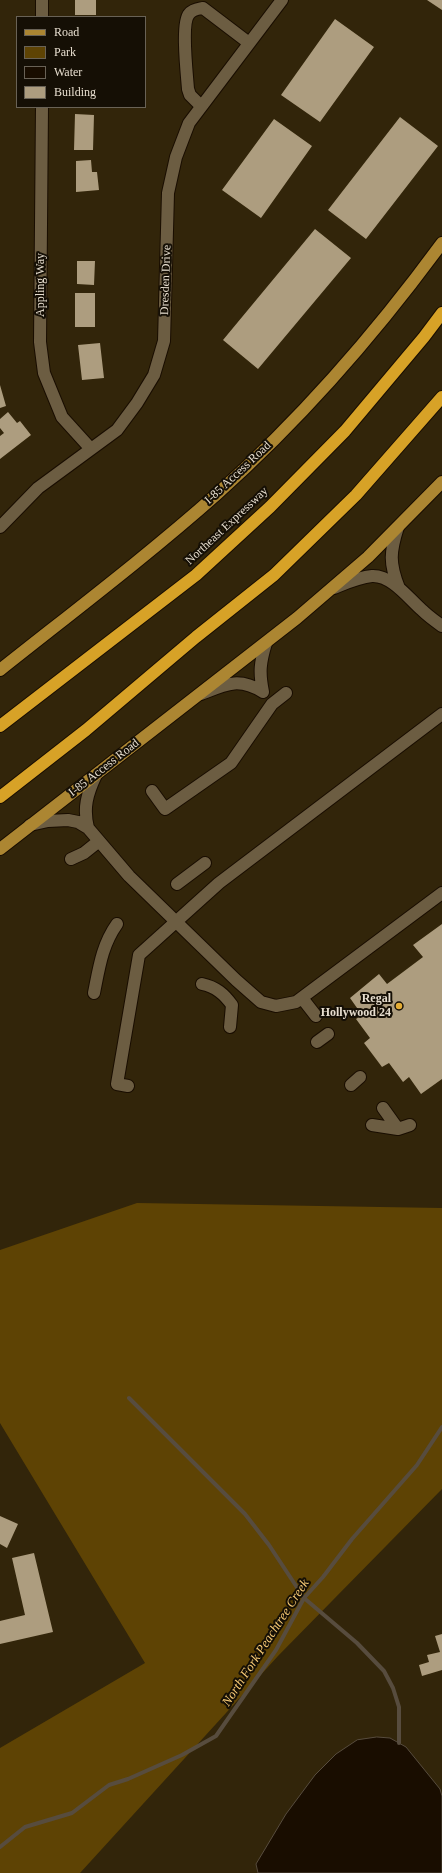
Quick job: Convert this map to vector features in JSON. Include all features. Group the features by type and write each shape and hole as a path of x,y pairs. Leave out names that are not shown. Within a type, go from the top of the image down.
{"highway":[{"name":"Northeast Expressway","path":"0,726 196,575 270,507 345,431 424,338 442,313"},
{"path":"0,796 86,730 196,637 274,575 356,495 442,397"}],"main road":[{"name":"I-85 Access Road","path":"0,670 130,568 223,488 289,424 336,373 386,316 442,242"},
{"name":"I-85 Access Road","path":"0,849 266,643 368,558 442,482"}],"street":[{"path":"42,0 42,16"},
{"name":"Dresden Drive","path":"0,527 38,488 117,430 137,404 154,375 164,341 168,193 176,157 189,123 282,0"},
{"path":"201,106 190,95 188,89 185,29 188,14 196,9 203,8 249,43"},
{"name":"Appling Way","path":"42,108 40,342 44,373 62,417 91,449"},
{"path":"398,527 391,554 393,573 399,588"},
{"path":"332,588 363,577 374,576 383,578 399,588 423,611 442,626"},
{"path":"200,694 233,683 251,684 263,692 260,662 266,643"},
{"path":"152,791 166,809 228,765 272,704 286,692"},
{"path":"128,1086 117,1084 140,955 219,883 442,714"},
{"path":"88,828 85,815 86,800 96,775"},
{"path":"30,825 48,821 68,820 78,822 88,828 130,876 236,980 261,1002 276,1006 296,1002 302,998 442,893"},
{"path":"71,859 84,853 99,841"},
{"path":"177,884 205,863"},
{"path":"94,993 101,957 108,937 117,924"},
{"path":"202,984 213,987 225,996 232,1005 230,1027"},
{"path":"302,998 316,1016"},
{"path":"317,1042 328,1034"},
{"path":"384,1108 398,1129"},
{"path":"372,1125 398,1129 410,1125"}],"green space":[{"path":"137,1203 442,1208 442,1489 278,1656 80,1873 0,1873 0,1748 145,1663 0,1423 0,1250"}],"water":[{"path":"377,1737 390,1738 406,1747 440,1789 442,1796 442,1873 258,1873 256,1864 286,1814 315,1775 336,1754 357,1740"}],"building":[{"path":"75,0 96,0 96,15 75,15"},
{"path":"427,0 442,0 442,10"},
{"path":"335,19 374,47 320,122 281,95"},
{"path":"75,114 94,115 93,150 74,150"},
{"path":"400,117 438,146 366,239 328,210"},
{"path":"274,119 312,146 261,218 222,190"},
{"path":"91,160 92,172 97,172 99,190 76,192 76,161"},
{"path":"315,229 351,258 258,369 223,340"},
{"path":"77,261 95,261 94,285 77,284"},
{"path":"75,293 95,293 95,327 75,327"},
{"path":"100,343 104,378 82,380 78,345"},
{"path":"0,385 6,406 0,408"},
{"path":"8,412 17,423 20,421 31,435 0,459 0,436 4,433 0,428 0,419"},
{"name":"Regal Hollywood 24","path":"442,924 442,1079 421,1094 409,1077 403,1082 389,1063 382,1067 364,1043 370,1038 356,1019 362,1015 350,998 379,974 387,984 423,957 413,945"},
{"path":"0,1516 18,1524 7,1548 0,1544"},
{"path":"34,1553 53,1632 0,1644 0,1621 25,1615 12,1558"},
{"path":"442,1634 442,1670 422,1676 419,1665 429,1662 427,1655 440,1652 435,1636"}],"waterway":[{"path":"129,1398 245,1514 269,1545 304,1598 357,1643 384,1671 393,1688 399,1707 399,1743"},
{"name":"North Fork Peachtree Creek","path":"0,1847 25,1827 72,1813 109,1785 128,1779 182,1755 216,1736 276,1650 304,1598 323,1577 352,1539 417,1465 442,1427"}],"place":[{"name":"Regal Hollywood 24","path":"399,1006"}]}
